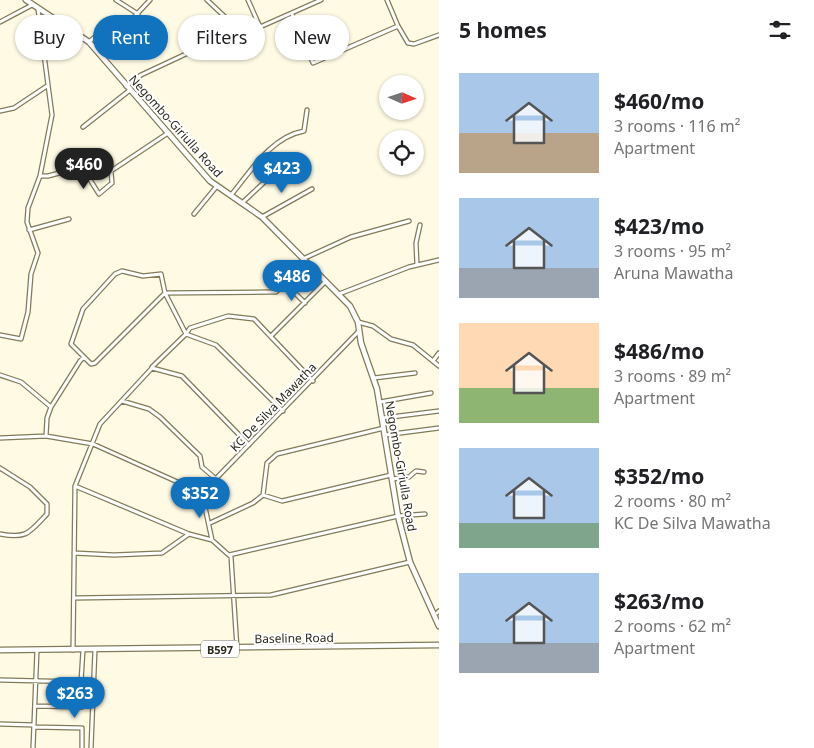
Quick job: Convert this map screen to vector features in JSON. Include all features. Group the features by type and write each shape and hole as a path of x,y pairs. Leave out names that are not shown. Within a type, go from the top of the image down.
{"main road":[{"name":"Negombo-Giriulla Road","path":"26,0 89,42 126,86 217,186 262,217 305,258 350,306 358,322 361,343 380,402 398,516 410,562 439,626"},
{"name":"Baseline Road","path":"0,650 237,649 439,645"}],"street":[{"path":"116,0 138,14"},
{"path":"89,42 105,28 116,33 120,32 150,0"},
{"path":"207,0 224,15"},
{"path":"248,0 255,15"},
{"path":"265,25 321,0"},
{"path":"387,0 398,26 408,43 414,44 439,35"},
{"path":"0,22 32,5"},
{"path":"0,335 20,339 28,312 31,274 38,253 27,222 28,208 40,176 52,115 38,9"},
{"path":"292,14 314,63 398,26"},
{"path":"126,86 141,75 178,58"},
{"path":"0,111 14,108 48,86"},
{"path":"83,127 130,90"},
{"path":"229,196 270,148 295,133 304,131 307,110"},
{"path":"40,176 48,176 82,167 99,194 112,183 111,171 168,133"},
{"path":"242,203 272,175 281,182"},
{"path":"194,214 217,186"},
{"path":"262,217 275,208 312,189"},
{"path":"29,230 69,219"},
{"path":"305,258 351,237 409,222"},
{"path":"417,265 416,244 420,225"},
{"path":"339,294 417,265 439,260"},
{"path":"283,411 216,345 186,334 165,293 161,274 143,276 122,271 115,274 90,299 71,344 91,364 95,363 165,293 276,292 285,283 304,302"},
{"path":"271,336 327,281"},
{"path":"73,650 75,486 81,466 93,444 100,424 190,328 228,316 254,319 312,381"},
{"path":"358,322 373,326 391,339 413,345 439,366"},
{"name":"KC De Silva Mawatha","path":"202,493 359,331"},
{"path":"433,361 439,353"},
{"path":"46,436 47,418 51,406 84,357"},
{"path":"152,368 182,376 249,445"},
{"path":"373,378 415,373"},
{"path":"0,375 20,382 51,406"},
{"path":"380,402 431,393"},
{"path":"122,402 149,409 160,417 200,456 202,467 216,479"},
{"path":"383,418 439,411"},
{"path":"210,523 253,503 263,495 267,463 277,454 384,428"},
{"path":"385,435 439,428"},
{"path":"0,438 46,436 93,444 202,493 210,523 212,540"},
{"path":"0,468 30,487 47,504 47,514 29,533 18,537 0,534"},
{"path":"263,495 282,500 392,477 409,478 416,470 424,472"},
{"path":"75,486 189,534 212,540 231,557 237,649"},
{"path":"229,555 398,516 425,514"},
{"path":"74,553 114,555 162,553 189,534"},
{"path":"75,598 271,596 410,562"},
{"path":"33,748 37,650"},
{"path":"81,682 83,650"},
{"path":"91,748 95,650"},
{"path":"0,680 84,682 82,707 35,706"},
{"path":"0,724 82,728 82,748"}]}
